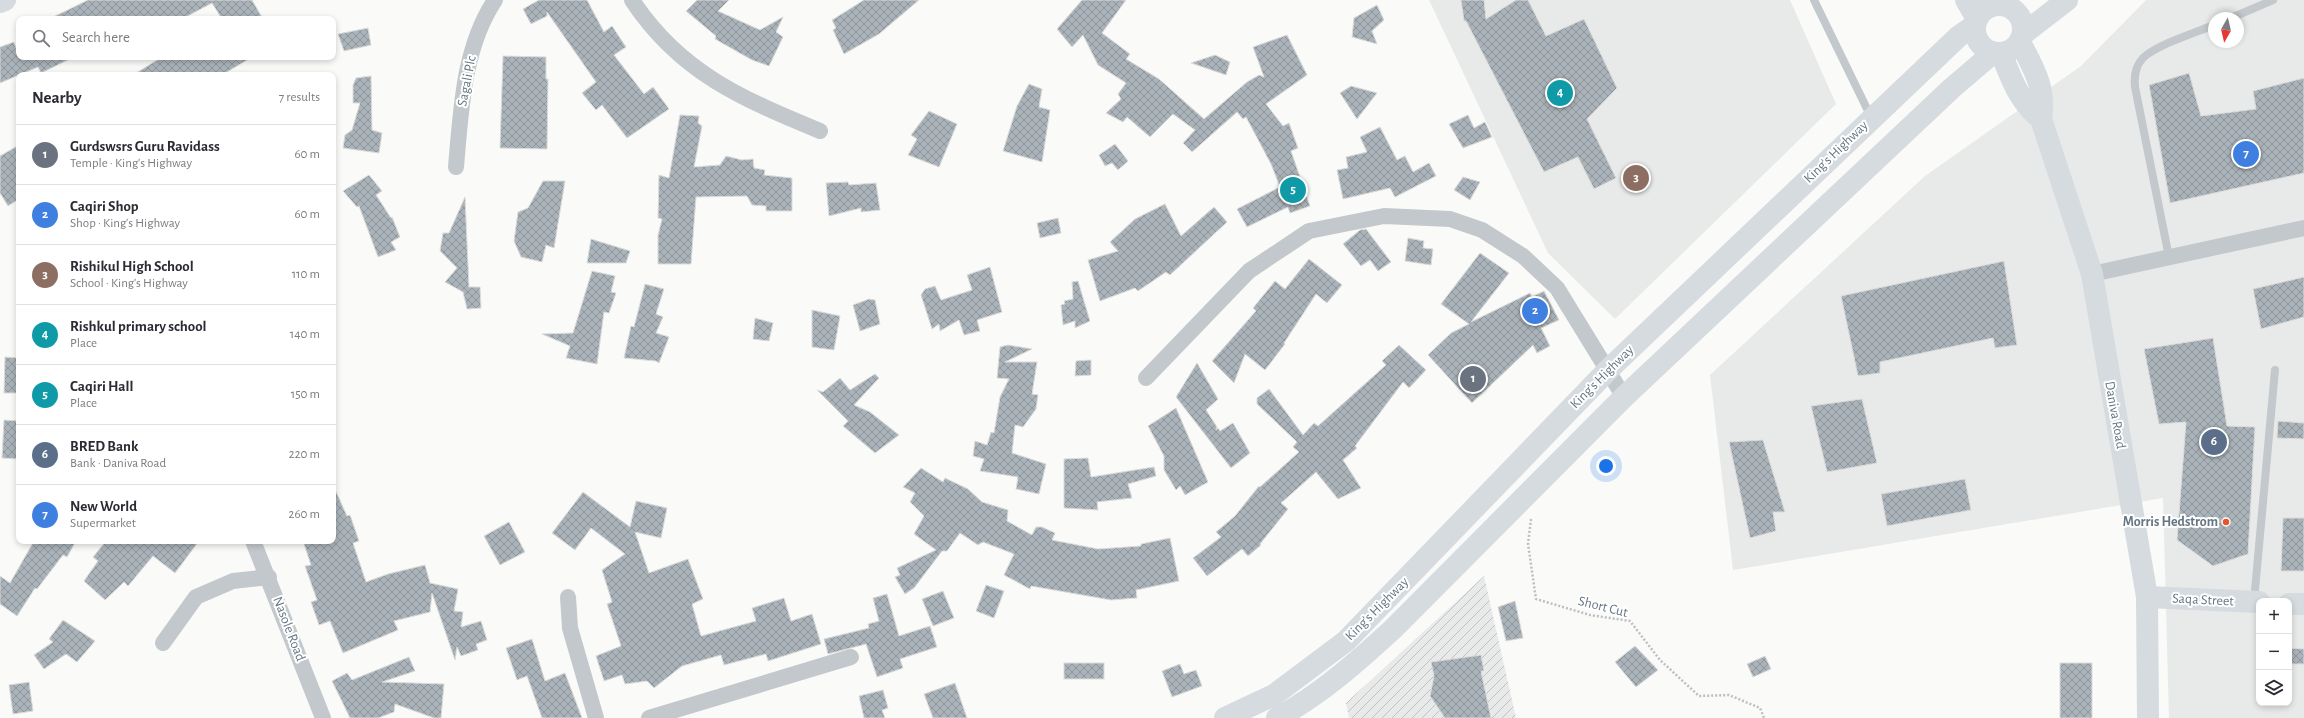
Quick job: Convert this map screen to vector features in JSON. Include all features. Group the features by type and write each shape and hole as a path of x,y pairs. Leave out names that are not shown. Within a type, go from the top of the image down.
{"main road":[{"path":"0,2 4,0"},
{"path":"1966,0 1976,22 1978,42 1985,49 1997,53 2012,50 2021,38 2067,0"},
{"path":"1976,22 1981,12 2001,3 2019,15 2023,24 2021,38 2038,75 2044,102 2041,119 2028,109 1997,53"},
{"name":"King's Highway","path":"1225,718 1274,694 1346,641 1609,369 1871,118 1976,22"},
{"name":"King's Highway","path":"1277,718 1325,687 1359,660 1624,397 1946,94 1997,53"},
{"name":"Daniva Road","path":"2041,119 2092,274 2147,597 2148,718"},
{"name":"Saqa Street","path":"2147,597 2256,602"},
{"path":"2292,604 2304,604"}],"street":[{"name":"Sagali Plc","path":"456,167 461,108 469,63 482,20 495,0"},
{"path":"632,0 670,48 714,81 759,105 820,131"},
{"path":"1146,378 1249,271 1309,231 1384,216 1450,219 1482,230 1523,256 1557,288 1609,369 1624,397"},
{"path":"2092,274 2304,228"},
{"name":"Nasole Road","path":"255,544 323,718"},
{"path":"162,643 196,597 233,581 269,577"},
{"path":"568,597 570,628 596,718"},
{"path":"649,718 851,657"}],"lane":[{"path":"1814,0 1871,118"},
{"path":"2244,12 2273,0"},
{"path":"2169,257 2134,76 2143,57 2155,50 2208,28"},
{"path":"2256,598 2275,370"}],"path":[{"name":"Short Cut","path":"1535,487 1528,544 1536,599 1590,615 1630,621 1660,660 1699,696 1729,695 1760,708 1764,718"}],"shaded area":[{"path":"1429,0 1790,0 1836,104 1615,319 1548,253"},
{"path":"2146,0 2304,0 2304,718 2169,718 2163,498 1733,570 1710,375 1925,176 2081,66"},
{"path":"1484,576 1516,718 1349,718 1346,703"}],"building":[{"path":"88,0 252,0 261,16 220,16 212,3 188,16 55,16"},
{"path":"539,0 587,0 604,32 612,26 626,47 614,55 644,94 653,87 669,109 627,138 602,105 596,110 582,93 596,82 547,12 547,16 531,24 523,9"},
{"path":"697,0 729,0 718,11 760,30 783,17 776,32 783,37 769,66 752,60 715,39 716,36 686,11"},
{"path":"864,0 919,0 879,34 844,54 833,30 836,28 832,20"},
{"path":"1082,0 1126,0 1102,33 1130,54 1126,59 1159,79 1204,119 1247,82 1259,75 1264,77 1253,47 1287,35 1307,75 1266,104 1283,126 1289,123 1298,148 1291,151 1310,206 1290,213 1288,207 1247,227 1237,209 1280,187 1271,164 1246,117 1243,119 1237,112 1192,152 1183,143 1195,130 1173,114 1150,137 1127,117 1123,122 1106,113 1121,99 1118,94 1126,83 1098,65 1083,35 1072,47 1057,29"},
{"path":"1461,0 1484,0 1486,19 1516,0 1528,0 1546,36 1584,19 1617,88 1587,119 1616,178 1594,189 1578,157 1544,172 1466,21 1464,21"},
{"path":"1377,5 1384,20 1372,31 1377,44 1352,37 1354,18"},
{"path":"368,28 371,45 344,51 338,34"},
{"path":"14,42 16,48 16,60 68,60 43,72 40,72 38,67 26,72 16,72 16,76 0,83 0,47"},
{"path":"1215,55 1230,62 1226,75 1191,63"},
{"path":"503,56 546,57 546,79 548,79 547,149 500,148"},
{"path":"157,60 247,60 227,72 138,72"},
{"path":"2189,73 2201,116 2256,109 2253,91 2304,78 2304,173 2170,203 2149,85"},
{"path":"371,76 372,130 382,133 379,153 343,148 345,135 352,130 360,103 353,103 353,85 356,78"},
{"path":"1029,84 1042,89 1039,107 1050,110 1042,162 1003,151 1017,106"},
{"path":"1351,86 1377,93 1357,119 1340,93"},
{"path":"929,111 957,124 939,167 908,155 917,139 911,135"},
{"path":"680,115 699,116 698,123 702,126 694,167 720,165 726,156 742,160 753,159 754,168 765,170 764,175 792,178 792,211 766,211 766,206 752,205 747,196 696,197 691,264 658,264 658,235 662,219 658,218 659,175 669,178"},
{"path":"1468,115 1474,128 1485,122 1492,137 1463,148 1449,124"},
{"path":"1380,127 1397,160 1405,156 1413,172 1429,163 1436,176 1395,197 1390,188 1343,199 1337,170 1348,168 1346,157 1367,152 1360,137"},
{"path":"1115,144 1128,161 1118,170 1112,163 1105,166 1099,155"},
{"path":"16,147 16,201 8,206 0,193 0,156"},
{"path":"369,175 382,191 376,195 391,218 392,217 400,237 391,242 396,250 378,257 359,206 357,207 343,191"},
{"path":"1463,177 1480,182 1470,200 1454,190"},
{"path":"543,181 565,181 554,248 546,245 542,262 521,257 514,241 518,212 528,208"},
{"path":"848,182 849,185 876,183 880,210 861,212 861,208 829,216 826,183"},
{"path":"465,197 469,287 480,287 481,308 467,309 463,292 445,282 457,268 440,251 443,233 449,233"},
{"path":"1165,204 1181,236 1214,207 1227,222 1170,275 1166,272 1138,291 1135,288 1100,301 1088,260 1118,251 1110,242 1135,219"},
{"path":"1058,218 1061,233 1040,238 1037,223"},
{"path":"1366,229 1391,262 1378,271 1370,260 1361,266 1343,244 1360,230"},
{"path":"1408,238 1424,241 1423,248 1433,249 1431,265 1405,261"},
{"path":"591,239 630,251 626,263 587,263"},
{"path":"1480,253 1509,273 1471,322 1530,293 1532,297 1544,291 1559,320 1541,328 1550,346 1537,353 1533,345 1472,403 1428,355 1451,333 1469,324 1441,304"},
{"path":"1309,259 1342,285 1327,303 1316,294 1284,343 1285,344 1265,370 1245,354 1234,383 1212,361 1256,311 1253,308 1275,281 1285,289"},
{"path":"2004,261 2017,345 1995,348 1993,338 1880,362 1880,373 1858,376 1841,296"},
{"path":"990,267 1002,312 977,320 980,331 964,335 959,320 940,331 939,324 932,329 921,295 925,289 935,286 941,300 972,290 967,275"},
{"path":"592,271 615,276 611,292 616,293 609,313 604,312 597,364 566,358 570,346 542,334 573,333"},
{"path":"2304,277 2304,317 2261,329 2253,289"},
{"path":"1078,281 1090,321 1075,328 1075,321 1063,325 1061,305 1065,304 1064,301 1073,299 1072,282"},
{"path":"645,284 664,289 656,314 663,317 656,333 669,337 659,363 656,361 624,358 631,326 634,327"},
{"path":"869,299 875,300 880,324 860,331 853,305"},
{"path":"812,310 840,316 834,350 812,347"},
{"path":"755,318 773,323 769,341 753,339"},
{"path":"2213,338 2227,426 2255,427 2248,554 2213,566 2177,540 2186,422 2159,424 2144,349"},
{"path":"1008,345 1032,349 1005,362 1037,362 1032,394 1038,395 1036,409 1023,427 1015,425 1012,453 1046,464 1039,494 1016,489 1018,477 980,471 984,459 973,456 975,441 987,445 991,432 994,433 1000,397 1009,379 997,378 1000,347"},
{"path":"1399,345 1426,370 1409,388 1403,382 1355,446 1357,448 1343,460 1361,488 1338,499 1316,472 1281,503 1288,509 1260,544 1261,545 1248,556 1242,549 1207,576 1193,558 1221,537 1216,532 1235,516 1259,486 1260,487 1299,452 1293,447 1297,442 1257,404 1257,398 1269,389 1303,435 1314,423 1318,426 1386,365 1382,361"},
{"path":"5,357 16,358 16,393 4,393"},
{"path":"1091,360 1091,375 1075,376 1076,361"},
{"path":"1197,363 1218,399 1206,410 1217,427 1216,430 1218,428 1220,431 1233,423 1250,453 1231,468 1176,397"},
{"path":"875,374 879,378 854,405 870,412 899,435 875,453 843,426 848,421 817,390 823,392 840,378 850,390"},
{"path":"1862,399 1877,463 1827,472 1811,406"},
{"path":"1176,408 1208,482 1185,495 1180,486 1176,490 1164,470 1164,456 1148,426"},
{"path":"4,420 16,421 16,459 2,458"},
{"path":"2278,421 2304,423 2304,439 2277,438"},
{"path":"1763,440 1785,512 1773,512 1776,531 1750,538 1729,442"},
{"path":"1088,458 1091,477 1154,467 1156,476 1128,484 1132,498 1097,502 1098,510 1064,508 1064,459"},
{"path":"921,468 943,482 945,478 968,489 982,502 1008,510 1007,521 1032,535 1036,527 1042,527 1055,533 1052,540 1098,549 1141,546 1141,544 1170,538 1179,581 1136,590 1137,598 1111,600 1031,586 1030,589 1004,575 1014,554 983,542 978,545 960,533 947,551 942,551 914,588 905,594 895,577 900,575 897,568 936,550 914,534 924,516 910,502 915,493 903,487"},
{"path":"1965,479 1971,510 1887,526 1881,494"},
{"path":"336,492 347,516 350,515 359,541 353,543 366,582 388,574 425,565 430,583 458,589 454,611 463,612 461,627 481,621 487,640 476,644 478,650 461,656 457,647 455,660 432,593 430,612 394,621 398,630 343,653 330,621 319,625 311,602 317,600 305,566 311,565 304,544 336,544"},
{"path":"583,492 630,527 636,501 667,508 661,538 635,532 649,573 688,559 703,599 692,604 701,636 756,621 752,608 784,598 791,621 812,614 821,644 768,661 766,654 724,665 721,655 682,666 654,688 647,681 625,684 622,675 604,681 596,656 621,646 607,604 612,602 602,570 625,554 591,528 575,550 552,533"},
{"path":"2283,518 2304,518 2304,571 2281,571"},
{"path":"509,522 525,552 500,565 484,536"},
{"path":"32,544 74,544 67,557 63,555 37,589 35,588 17,616 0,604 0,576 10,583"},
{"path":"104,544 197,544 175,573 153,556 128,586 124,582 105,600 84,581 98,561 93,557"},
{"path":"986,585 1004,591 994,618 976,611"},
{"path":"943,591 954,618 933,626 922,599"},
{"path":"887,594 899,636 930,626 937,647 900,659 903,668 877,677 866,644 828,654 824,639 869,628 868,624 879,621 873,598"},
{"path":"1515,601 1523,638 1506,641 1498,607"},
{"path":"63,620 95,641 77,662 66,654 44,669 34,655 53,642 49,639"},
{"path":"532,639 545,681 565,673 582,718 542,718 527,676 517,680 506,648"},
{"path":"1635,646 1658,670 1636,687 1615,662"},
{"path":"2292,648 2304,649 2304,664 2292,664"},
{"path":"1481,655 1484,671 1481,671 1491,718 1445,718 1430,696 1434,676 1431,662"},
{"path":"1765,656 1771,669 1753,677 1747,664"},
{"path":"409,657 415,671 382,682 444,684 441,718 434,718 395,704 394,712 378,718 350,718 332,681 347,673 352,680"},
{"path":"1064,663 1104,663 1104,679 1064,679"},
{"path":"2060,663 2092,663 2092,718 2060,718"},
{"path":"1180,664 1184,674 1196,670 1202,686 1172,697 1162,671"},
{"path":"29,682 33,711 13,714 9,685"},
{"path":"955,683 967,718 933,718 924,694"},
{"path":"883,690 888,708 882,710 885,718 864,718 859,696"}],"place":[{"name":"Rishkul primary school","path":"1560,93"},
{"name":"New World","path":"2246,154"},
{"name":"Rishikul High School","path":"1636,178"},
{"name":"Caqiri Hall","path":"1293,190"},
{"name":"Caqiri Shop","path":"1535,311"},
{"name":"Gurdswsrs Guru Ravidass","path":"1473,379"},
{"name":"BRED Bank","path":"2214,442"},
{"name":"Morris Hedstrom","path":"2226,522"}]}
